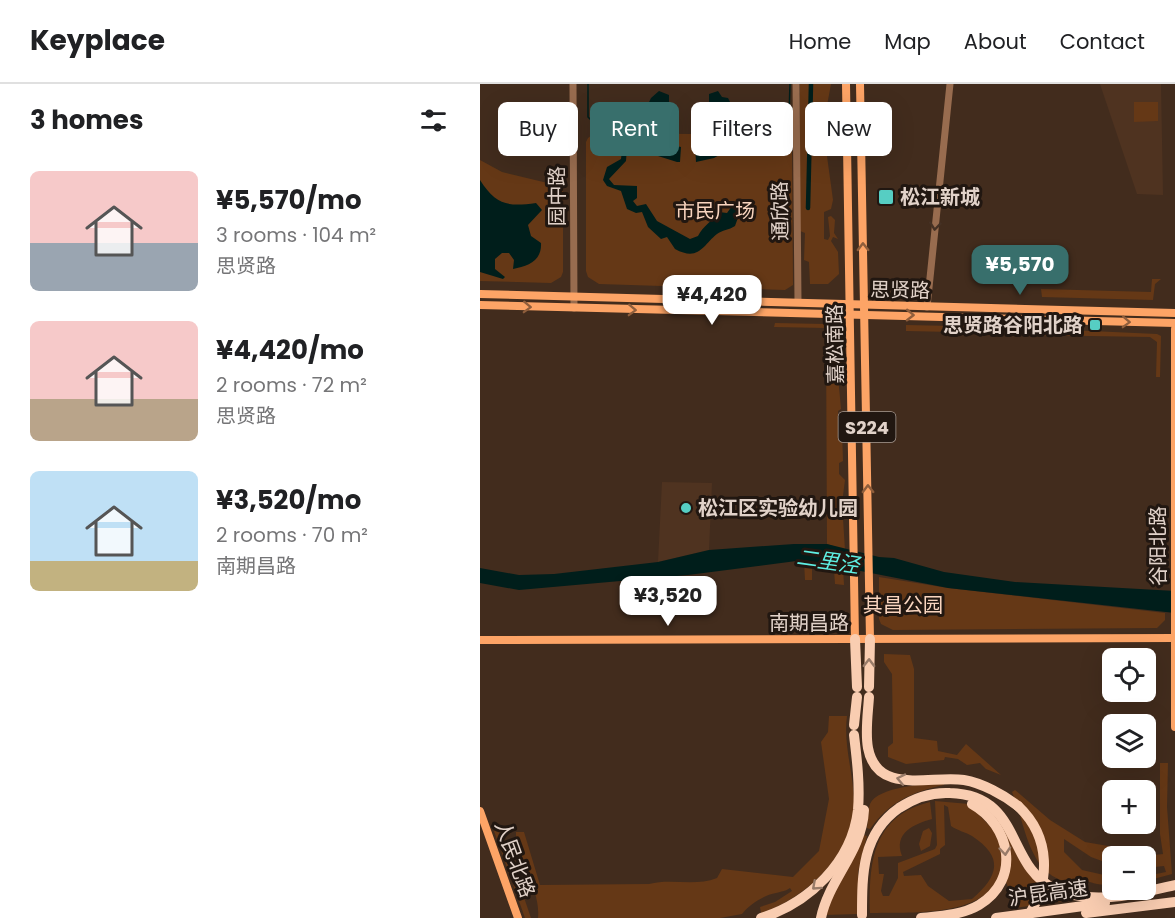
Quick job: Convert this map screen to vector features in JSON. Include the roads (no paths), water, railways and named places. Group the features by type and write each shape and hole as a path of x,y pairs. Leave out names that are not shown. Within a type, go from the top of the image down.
{"highway":[{"path":"761,918 781,911 813,890 832,870 847,846 858,808 854,730 857,692 855,639"},
{"path":"870,639 868,748 876,765 883,773 901,781 957,779 993,791 1018,806 1036,829 1044,859 1041,889 1027,918"},
{"path":"821,918 827,897 858,840 864,808 854,730"},
{"path":"957,779 982,790 1008,814 1016,826 1024,858"},
{"path":"921,918 971,909 989,897 1002,880 1007,860 1005,841 989,815 972,804 953,799 934,799 915,805 891,821 879,837 871,857 865,914 863,867 874,835 896,810 924,797 954,793 974,797 1003,817 1024,858 1040,880 1052,888 1073,895 1107,898 1172,887"},
{"name":"沪昆高速","path":"996,918 1082,908 1172,887"},
{"path":"1101,918 1172,903"},
{"name":"沪昆高速","path":"1050,918 1172,903"}],"main road":[{"name":"嘉松南路","path":"846,84 856,550 855,639"},
{"name":"嘉松南路","path":"860,84 870,639"},
{"name":"思贤路","path":"480,294 798,302 851,305 864,310 1175,323"},
{"name":"思贤路","path":"480,305 851,316 864,310 927,307 1175,313"},
{"name":"谷阳北路","path":"1175,329 1175,727"},
{"name":"南期昌路","path":"480,640 1175,638"},
{"name":"人民北路","path":"480,811 518,918"}],"street":[{"name":"园中路","path":"573,84 574,308"},
{"name":"通欣路","path":"796,84 798,302"},
{"path":"927,307 950,84"}],"water":[{"path":"659,91 669,95 669,102 649,102"},
{"path":"718,91 730,102 709,102 709,94"},
{"path":"679,147 681,147 680,162 658,156 679,156"},
{"path":"621,156 626,156 626,161 609,179 614,185 637,186 637,198 633,201 637,206 646,204 657,221 690,239 698,236 719,212 727,213 732,206 744,206 746,203 749,205 740,212 735,226 719,233 695,253 683,253 675,249 667,237 661,239 648,227 642,212 636,213 627,209 621,191 607,186 603,180 607,167 621,159"},
{"path":"696,156 718,156 714,158 696,162"},
{"path":"480,180 497,199 518,205 536,203 542,210 528,225 531,236 541,243 537,258 529,264 513,269 514,260 509,253 502,253 495,259 495,269 505,277 503,279 480,272"},
{"name":"二里泾","path":"827,544 879,557 894,558 944,572 1015,582 1175,591 1175,613 948,588 804,560 688,575 519,590 480,583 480,568 519,575 554,574 658,562 709,550"}],"waterway":[{"path":"588,84 588,117 590,119"},
{"path":"789,102 790,84"},
{"path":"808,208 811,84"}],"place":[{"name":"松江新城","path":"886,197"},
{"name":"思贤路谷阳北路","path":"1095,325"},
{"name":"松江区实验幼儿园","path":"686,508"}],"park label":[{"name":"市民广场","path":"715,211"},
{"name":"其昌公园","path":"903,605"}]}
